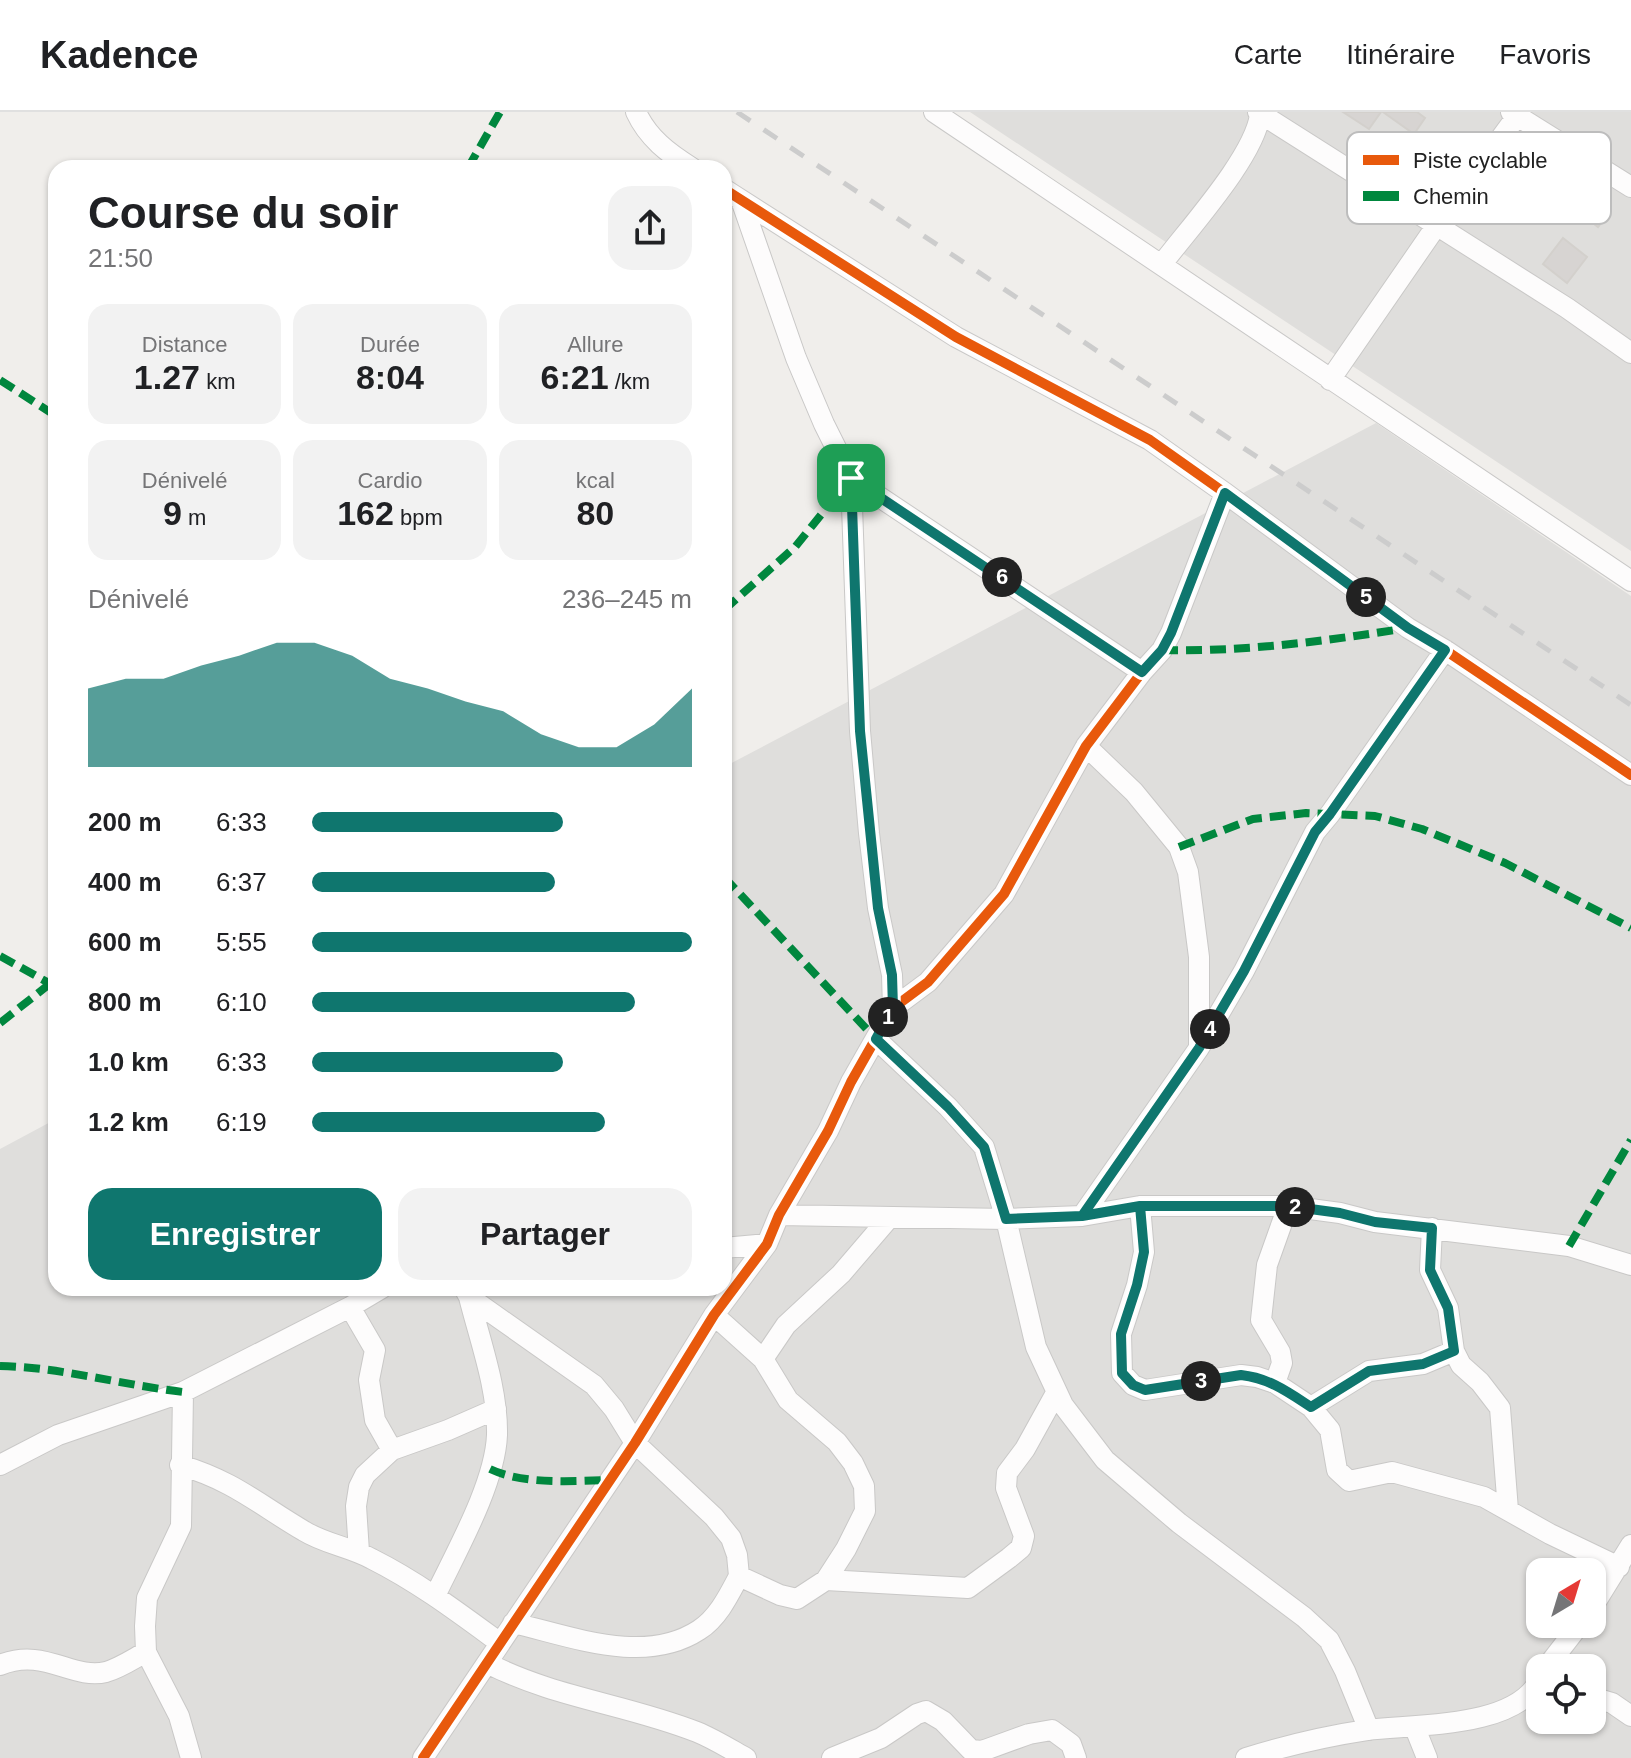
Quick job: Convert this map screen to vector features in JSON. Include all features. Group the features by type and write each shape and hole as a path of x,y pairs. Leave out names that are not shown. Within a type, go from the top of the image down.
{"street":[{"path":"636,112 642,125 665,150 680,160"},
{"path":"934,112 1631,581"},
{"path":"1162,264 1241,160 1258,131 1259,113 1347,168"},
{"path":"1502,132 1514,114 1543,132"},
{"path":"1611,174 1630,186"},
{"path":"733,194 796,358 851,478 860,731 869,833 878,908 892,975 893,1008"},
{"path":"733,194 956,337 1150,440 1408,628 1631,775"},
{"path":"1330,380 1437,225 1631,353"},
{"path":"851,478 1142,672"},
{"path":"732,1291 767,1244 779,1215 893,1008 928,982 1004,894 1086,746 1162,650 1225,493"},
{"path":"1082,1216 1199,1048 1244,971 1315,832 1445,650"},
{"path":"1086,746 1134,792 1179,847 1188,872 1199,957 1199,1048"},
{"path":"876,1039 948,1107 984,1147 1006,1219 1036,1347 1056,1393 1105,1460 1179,1523 1304,1617 1329,1640 1369,1730"},
{"path":"779,1215 1006,1219 1082,1216 1140,1206 1288,1206 1340,1213 1375,1222 1569,1246 1631,1265"},
{"path":"1140,1206 1144,1252 1121,1334 1122,1373 1133,1385 1145,1390 1241,1375 1275,1383 1311,1407 1330,1430 1337,1470 1349,1481 1392,1472 1484,1497 1619,1567"},
{"path":"1275,1383 1282,1363 1280,1352 1261,1320 1267,1265 1288,1206"},
{"path":"763,1359 786,1325 841,1274 889,1218"},
{"path":"1432,1228 1430,1270 1448,1308 1454,1351 1461,1365 1480,1382 1500,1408 1508,1510"},
{"path":"732,1247 767,1244"},
{"path":"0,1465 58,1435 183,1392 369,1296"},
{"path":"435,1596 485,1484 495,1453 496,1409 467,1296"},
{"path":"472,1296 594,1385 614,1409 635,1443 714,1517 731,1538 737,1555 739,1576 725,1603 700,1630 658,1646 631,1647 595,1642 513,1623"},
{"path":"423,1758 635,1443 728,1296"},
{"path":"350,1307 375,1350 369,1380 375,1420 392,1450"},
{"path":"714,1315 763,1359 788,1400 837,1442 853,1463 864,1486 865,1511 826,1580 797,1599 780,1595 739,1576"},
{"path":"1311,1407 1369,1371 1423,1364 1454,1351"},
{"path":"183,1392 181,1526 147,1598 146,1652 179,1716 191,1758"},
{"path":"826,1580 968,1588 1009,1558 1021,1548 1024,1536 1006,1488 1007,1473 1025,1449 1056,1393"},
{"path":"359,1552 356,1506 359,1487 365,1475 392,1450 496,1409"},
{"path":"180,1465 212,1475 244,1491 306,1532 359,1552 435,1596 500,1643"},
{"path":"1606,1587 1631,1545"},
{"path":"1557,1654 1569,1638"},
{"path":"0,1665 30,1658 89,1672 104,1672 146,1652"},
{"path":"487,1663 553,1691 636,1711 699,1733 746,1758"},
{"path":"1246,1758 1274,1749 1369,1730 1415,1728 1478,1718 1501,1711 1526,1695"},
{"path":"1606,1701 1631,1716"},
{"path":"841,1757 926,1711 943,1721 971,1750 982,1751 1029,1734 1052,1730 1071,1744 1076,1758"},
{"path":"1415,1728 1427,1758"}],"shaded area":[{"path":"970,112 1631,112 1631,551"},
{"path":"1376,423 1631,596 1631,1758 0,1758 0,1149 48,1123 48,1296 732,1296 732,763"}],"building":[{"path":"1343,112 1381,112 1369,129"},
{"path":"1383,112 1417,112 1425,118 1415,132"},
{"path":"1563,238 1587,257 1567,283 1543,264"}],"railway":[{"path":"737,112 1631,705"}],"marked path":[{"path":"473,160 500,112"},
{"path":"0,380 48,411"},
{"path":"732,603 795,547 851,478"},
{"path":"1162,650 1285,645 1408,628"},
{"path":"1179,847 1253,819 1306,813 1375,816 1422,829 1505,863 1631,928"},
{"path":"732,886 876,1039"},
{"path":"0,956 48,982"},
{"path":"0,1023 48,985"},
{"path":"1569,1246 1631,1140"},
{"path":"0,1366 183,1392"},
{"path":"490,1469 533,1480 610,1480"}],"cycle path":[{"path":"732,194 956,337 1150,440 1408,628 1631,775"},
{"path":"732,1291 767,1244 779,1215 893,1008 928,982 1004,894 1086,746 1142,672 851,478"},
{"path":"423,1758 635,1443 728,1296"}],"route":[{"path":"851,478 860,731 878,908 892,975 893,1008 876,1039 948,1107 984,1147 1006,1219 1082,1216 1140,1206 1288,1206 1340,1213 1375,1222 1432,1228 1430,1270 1448,1308 1454,1351 1423,1364 1369,1371 1311,1407 1275,1383 1241,1375 1145,1390 1133,1385 1122,1373 1121,1334 1144,1252 1140,1206 1082,1216 1199,1048 1244,971 1315,832 1445,650 1408,628 1225,493 1171,633 1162,650 1142,672 851,478"}]}
